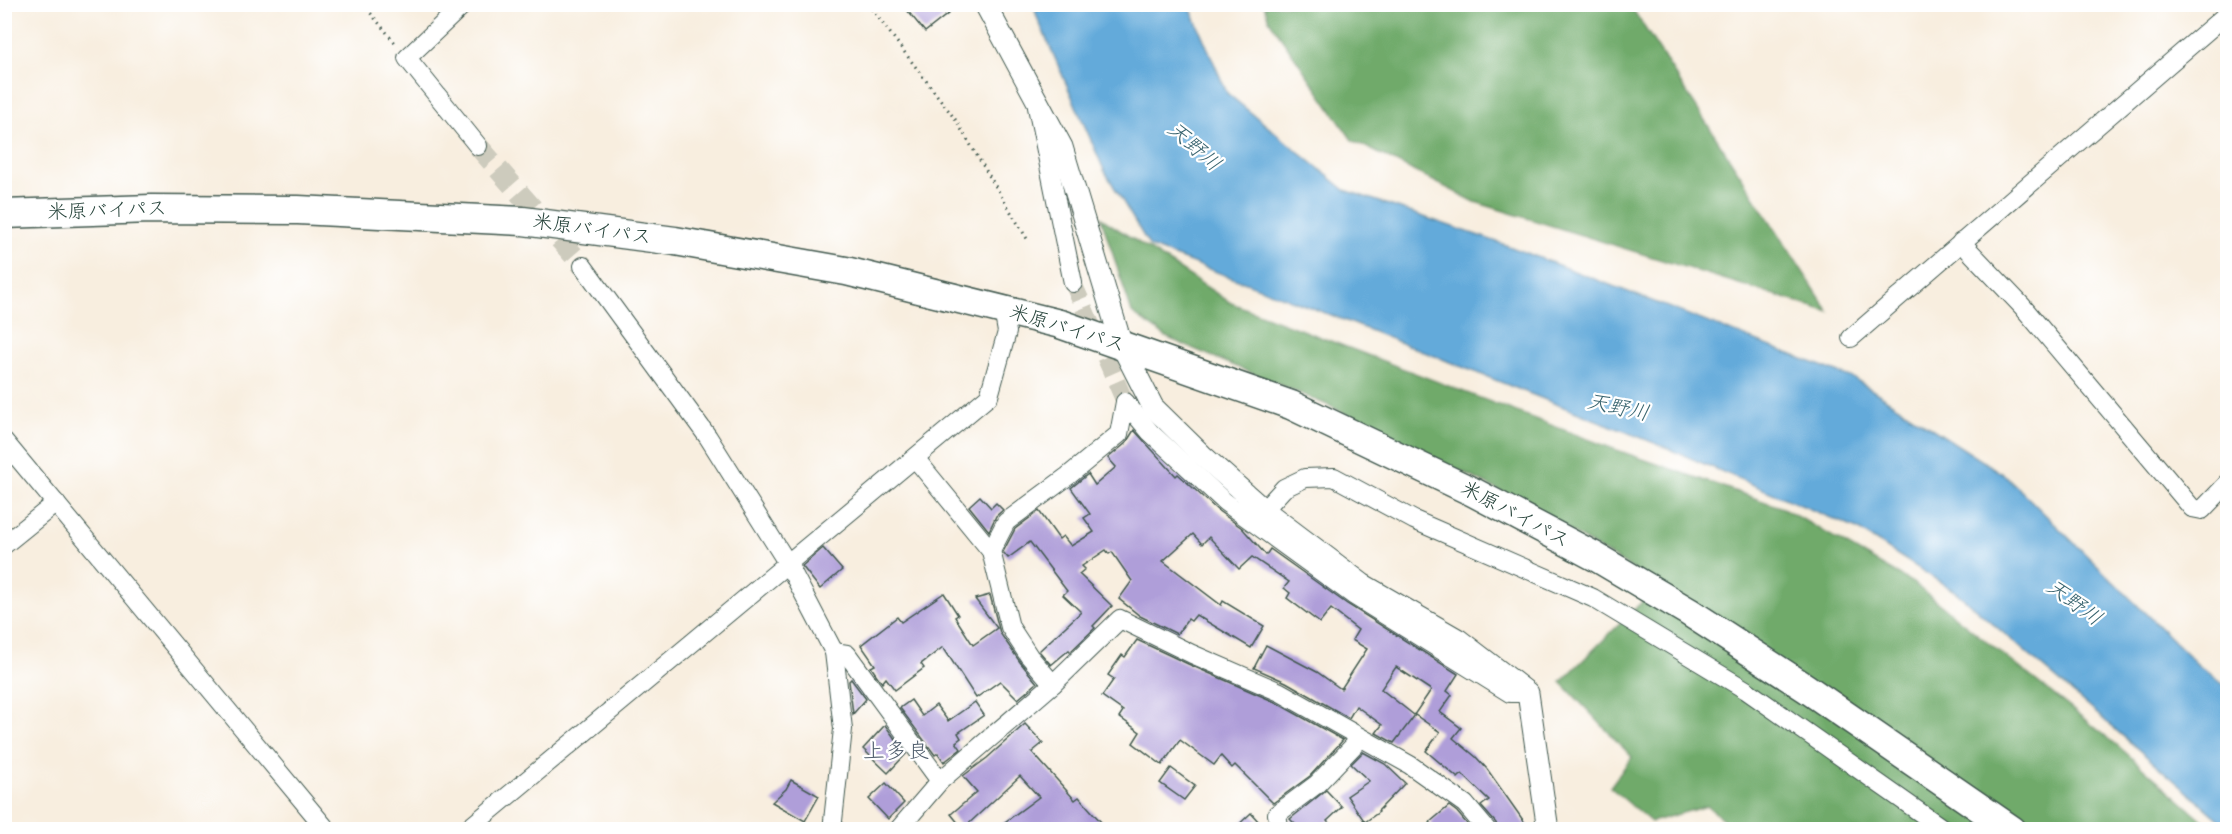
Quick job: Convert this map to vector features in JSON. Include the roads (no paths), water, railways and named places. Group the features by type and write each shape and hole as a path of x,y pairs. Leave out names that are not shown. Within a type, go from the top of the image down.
{"highway":[{"name":"米原バイパス","path":"4,214 151,209 287,209 441,215 523,221 675,242 846,271 1060,324 1291,405 1473,492 1596,557 1689,612 1806,688 2012,830"}],"street":[{"path":"464,4 407,58 478,146"},
{"path":"985,4 1062,147 1122,346 1153,407 1202,455 1264,510 1362,584 1459,640 1528,693 1548,830"},
{"path":"1851,338 2228,12"},
{"path":"1035,97 1073,283"},
{"path":"1961,242 2022,306 2192,508 2202,510 2228,483"},
{"path":"583,266 708,437 788,564 834,652 843,729 832,830"},
{"path":"467,830 989,396 1007,332 1003,310"},
{"path":"991,551 1006,522 1068,476 1119,434 1125,402 1149,432 1225,502 1353,594 1510,693 1528,693"},
{"path":"4,441 327,830"},
{"path":"915,458 991,551 1010,627 1029,656 1053,684"},
{"path":"1264,510 1284,488 1305,478 1334,477 1414,520 1593,598 1746,690 1945,830"},
{"path":"4,544 56,503"},
{"path":"898,830 939,781 1053,684 1120,619 1192,654 1280,692 1410,765 1465,804 1487,830"},
{"path":"834,652 847,654 939,781"},
{"path":"1282,830 1277,814 1317,784 1361,738"}],"water":[{"name":"天野川","path":"1034,5 1189,5 1227,93 1345,190 1506,245 1855,379 2006,476 2198,665 2227,687 2227,826 1956,592 1857,529 1662,446 1336,317 1150,247 1104,170 1037,17"}],"tunnel":[{"path":"478,146 583,266"},
{"path":"1073,283 1125,402"}],"district":[{"name":"上多良","path":"896,752"}]}
